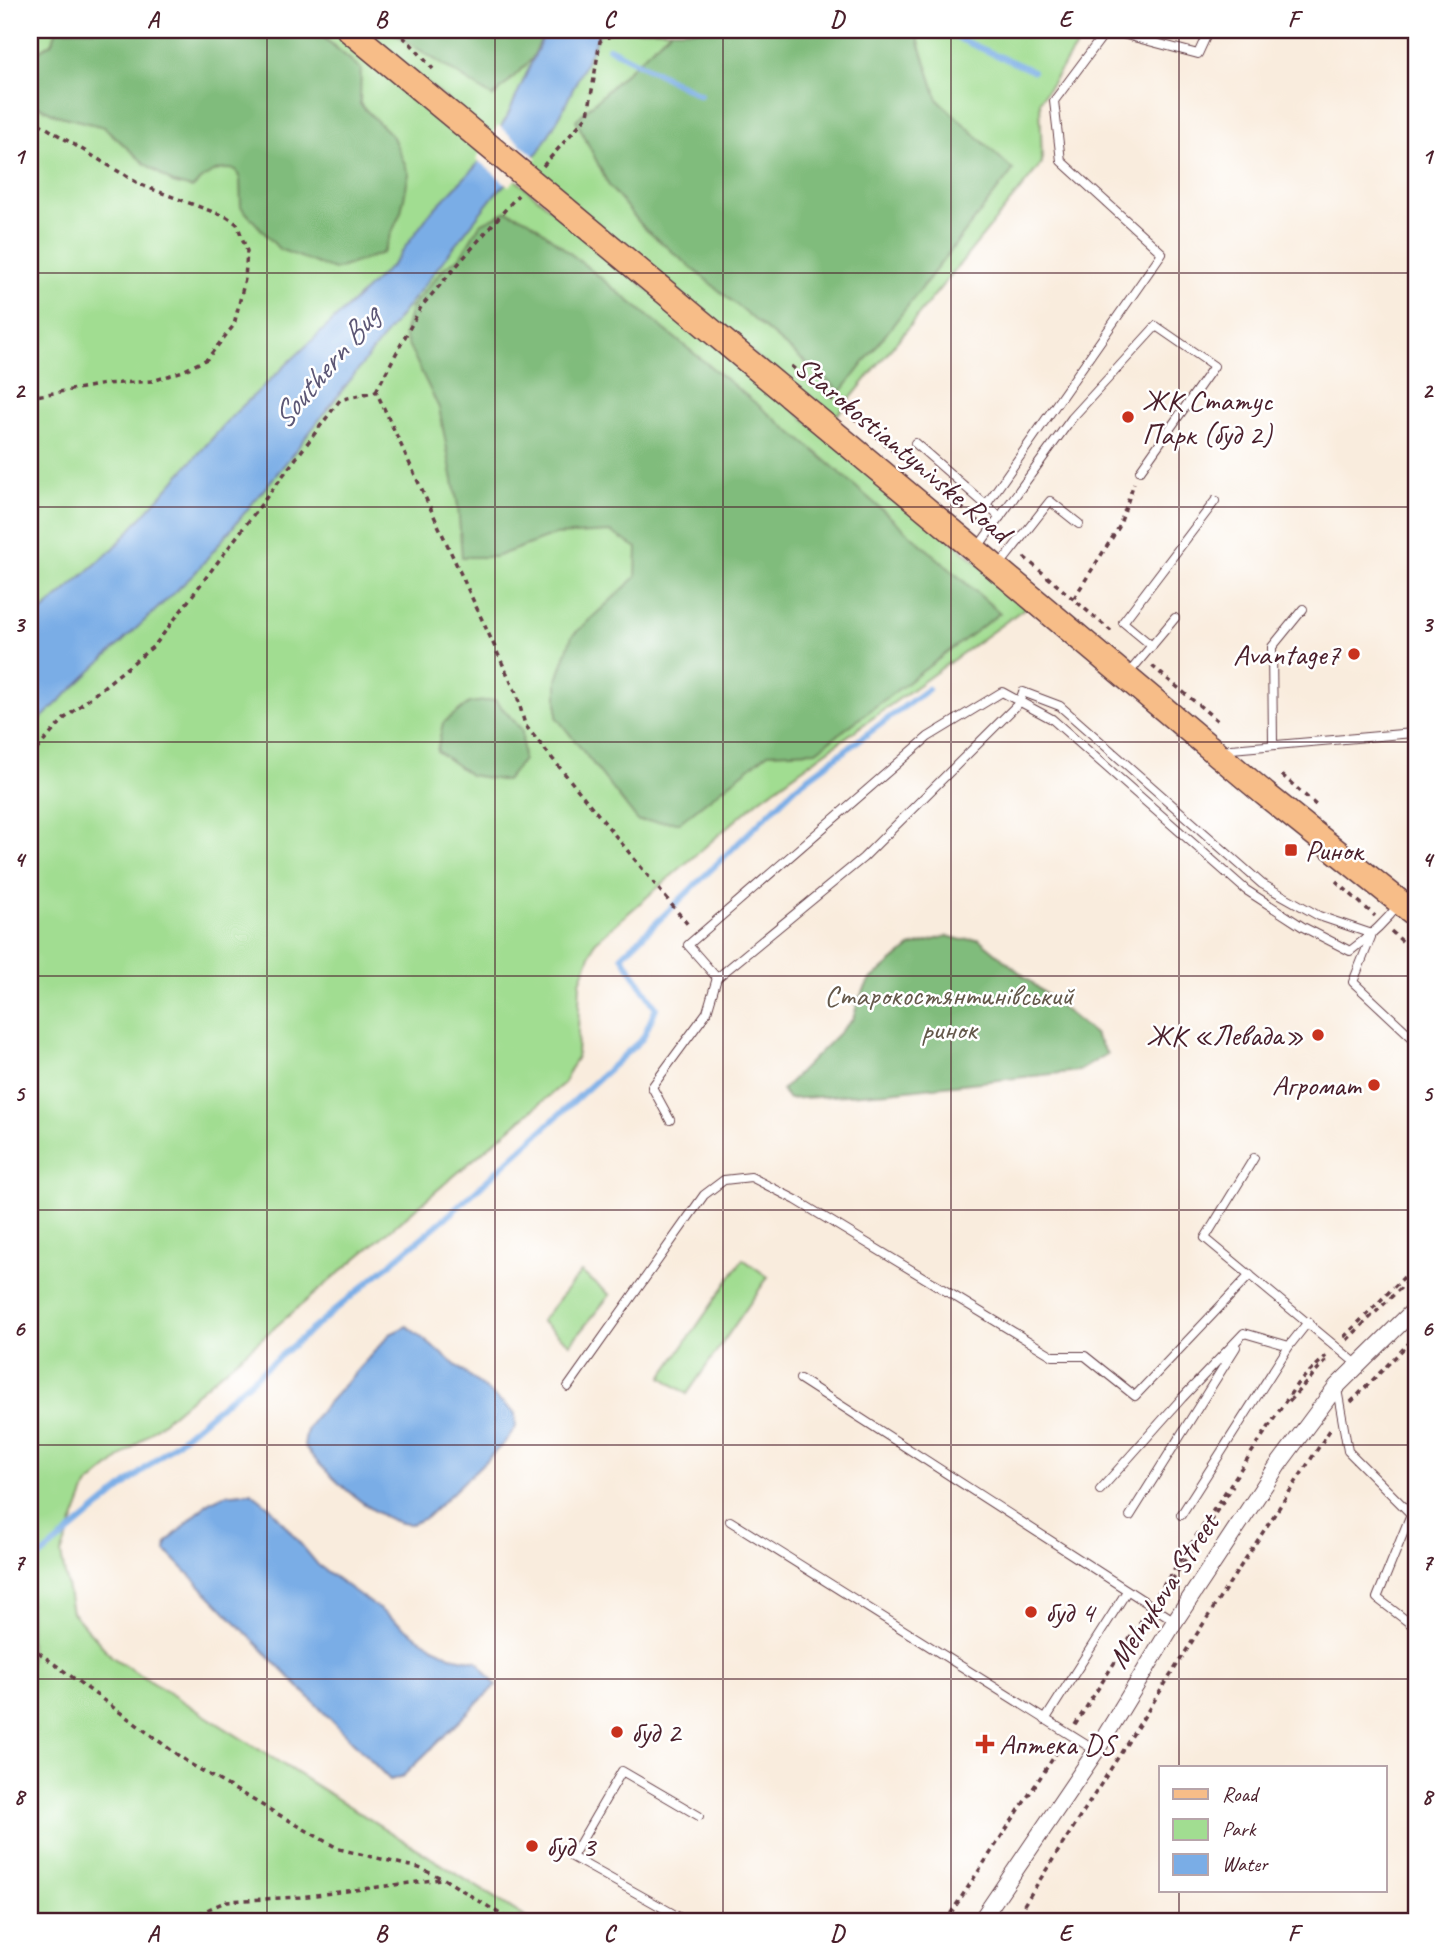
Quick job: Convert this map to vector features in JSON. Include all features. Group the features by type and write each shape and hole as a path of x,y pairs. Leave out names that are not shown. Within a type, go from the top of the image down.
{"main road":[{"name":"Starokostiantynivske Road","path":"349,30 426,79 564,208 997,569 1134,667 1216,751 1408,909"}],"street":[{"name":"Melnykova Street","path":"980,1922 1096,1751 1175,1621 1278,1465 1336,1387 1416,1308"}],"lane":[{"path":"986,505 1162,253 1060,161 1054,101 1107,30 1198,54 1209,30"},
{"path":"975,550 1072,418 1156,326 1214,366 1140,471"},
{"path":"915,443 1000,517"},
{"path":"997,569 1050,501 1079,524"},
{"path":"1152,646 1123,622 1215,501"},
{"path":"1273,744 1272,647 1303,609"},
{"path":"1134,667 1175,618"},
{"path":"717,978 688,945 928,737 1002,692 1052,719 1246,890 1303,927 1350,951 1408,909"},
{"path":"670,1120 652,1087 707,1012 717,978 863,858 1019,703 1023,692 1060,706 1262,884 1319,916 1372,934"},
{"path":"1216,751 1413,733"},
{"path":"1372,934 1353,982 1416,1041"},
{"path":"1254,1158 1205,1238 1358,1365"},
{"path":"568,1387 704,1195 724,1180 751,1177 796,1200 1053,1356 1085,1356 1135,1396 1250,1275"},
{"path":"1181,1515 1289,1346 1308,1322"},
{"path":"1244,1333 1289,1346"},
{"path":"1100,1490 1244,1333"},
{"path":"1129,1516 1244,1333"},
{"path":"800,1379 1175,1621"},
{"path":"1336,1387 1348,1451 1410,1514 1377,1598 1416,1628"},
{"path":"730,1521 1096,1751"},
{"path":"1045,1720 1127,1591"},
{"path":"688,1922 572,1857 622,1771 699,1816"}],"path":[{"path":"395,30 410,43 426,79"},
{"path":"30,118 141,185 228,217 237,224 247,251 245,279 234,325 207,359 153,381 105,384 30,397"},
{"path":"30,757 64,719 155,645 340,400 376,391 421,307"},
{"path":"376,391 517,695 525,725 698,936"},
{"path":"1074,598 1119,527 1140,471"},
{"path":"1012,548 1113,632"},
{"path":"1134,667 1219,722"},
{"path":"1167,1587 1291,1398 1416,1265"},
{"path":"945,1922 1297,1384 1416,1273"},
{"path":"1013,1922 1341,1413 1416,1336"},
{"path":"30,1646 190,1763 339,1849 419,1868 444,1879 513,1922"},
{"path":"180,1922 227,1902 300,1897 444,1879"}],"green space":[{"path":"30,30 335,30 1029,605 759,800 595,942 580,982 577,1056 564,1083 87,1486 61,1554 72,1612 112,1657 533,1922 30,1922"},
{"path":"57,30 315,30 361,69 360,104 393,137 409,174 401,212 383,253 334,270 279,249 241,207 240,179 236,170 217,171 192,188 173,183 144,163 104,127 56,115 30,102 30,55 51,44"},
{"path":"363,30 1087,30 1040,101 1042,163 833,420"},
{"path":"389,30 546,30 532,59 493,97"},
{"path":"671,30 915,30 938,100 1013,170 841,392 644,228 609,186 576,120"},
{"path":"507,211 529,220 816,452 1000,613 816,751 768,753 680,822 638,821 557,718 557,680 572,636 636,577 637,548 611,532 554,535 495,557 462,557 458,506 439,408 404,336 411,307 445,267 460,257 480,224"},
{"path":"495,700 522,730 523,760 506,781 470,775 437,751 443,723 469,703"},
{"name":"Старокостянтинівський ринок","path":"947,936 962,940 979,939 1094,1034 1107,1054 1079,1071 889,1092 789,1099 782,1090 853,1019 859,999 869,981 910,947"},
{"path":"743,1259 768,1277 687,1394 662,1377"},
{"path":"581,1272 610,1295 570,1344 541,1321"}],"water":[{"name":"Southern Bug","path":"546,30 601,30 561,114 539,151 495,194 284,465 195,573 30,729 30,622 114,548 234,414 392,265 431,212 475,167 507,117"},
{"path":"407,1326 515,1413 516,1427 504,1443 426,1518 410,1524 397,1522 367,1506 336,1481 304,1445 307,1430 314,1418 390,1334"},
{"path":"251,1492 270,1507 318,1565 419,1638 450,1656 477,1661 496,1685 403,1776 390,1780 166,1551 167,1542 209,1502 224,1495"}],"pier":[{"path":"498,125 537,158 509,186 476,159"}],"waterway":[{"path":"939,30 1033,71"},
{"path":"609,48 700,95"},
{"path":"30,1565 450,1214 643,1038 656,1008 622,956 797,786 928,689"}],"place":[{"name":"ЖК Статус Парк (буд 2)","path":"1128,417"},
{"name":"Avantage7","path":"1354,654"},
{"name":"Ринок","path":"1291,850"},
{"name":"ЖК «Левада»","path":"1318,1035"},
{"name":"Агромат","path":"1374,1085"},
{"name":"буд 4","path":"1031,1612"},
{"name":"буд 2","path":"617,1732"},
{"name":"Аптека DS","path":"985,1744"},
{"name":"буд 3","path":"532,1846"}]}
